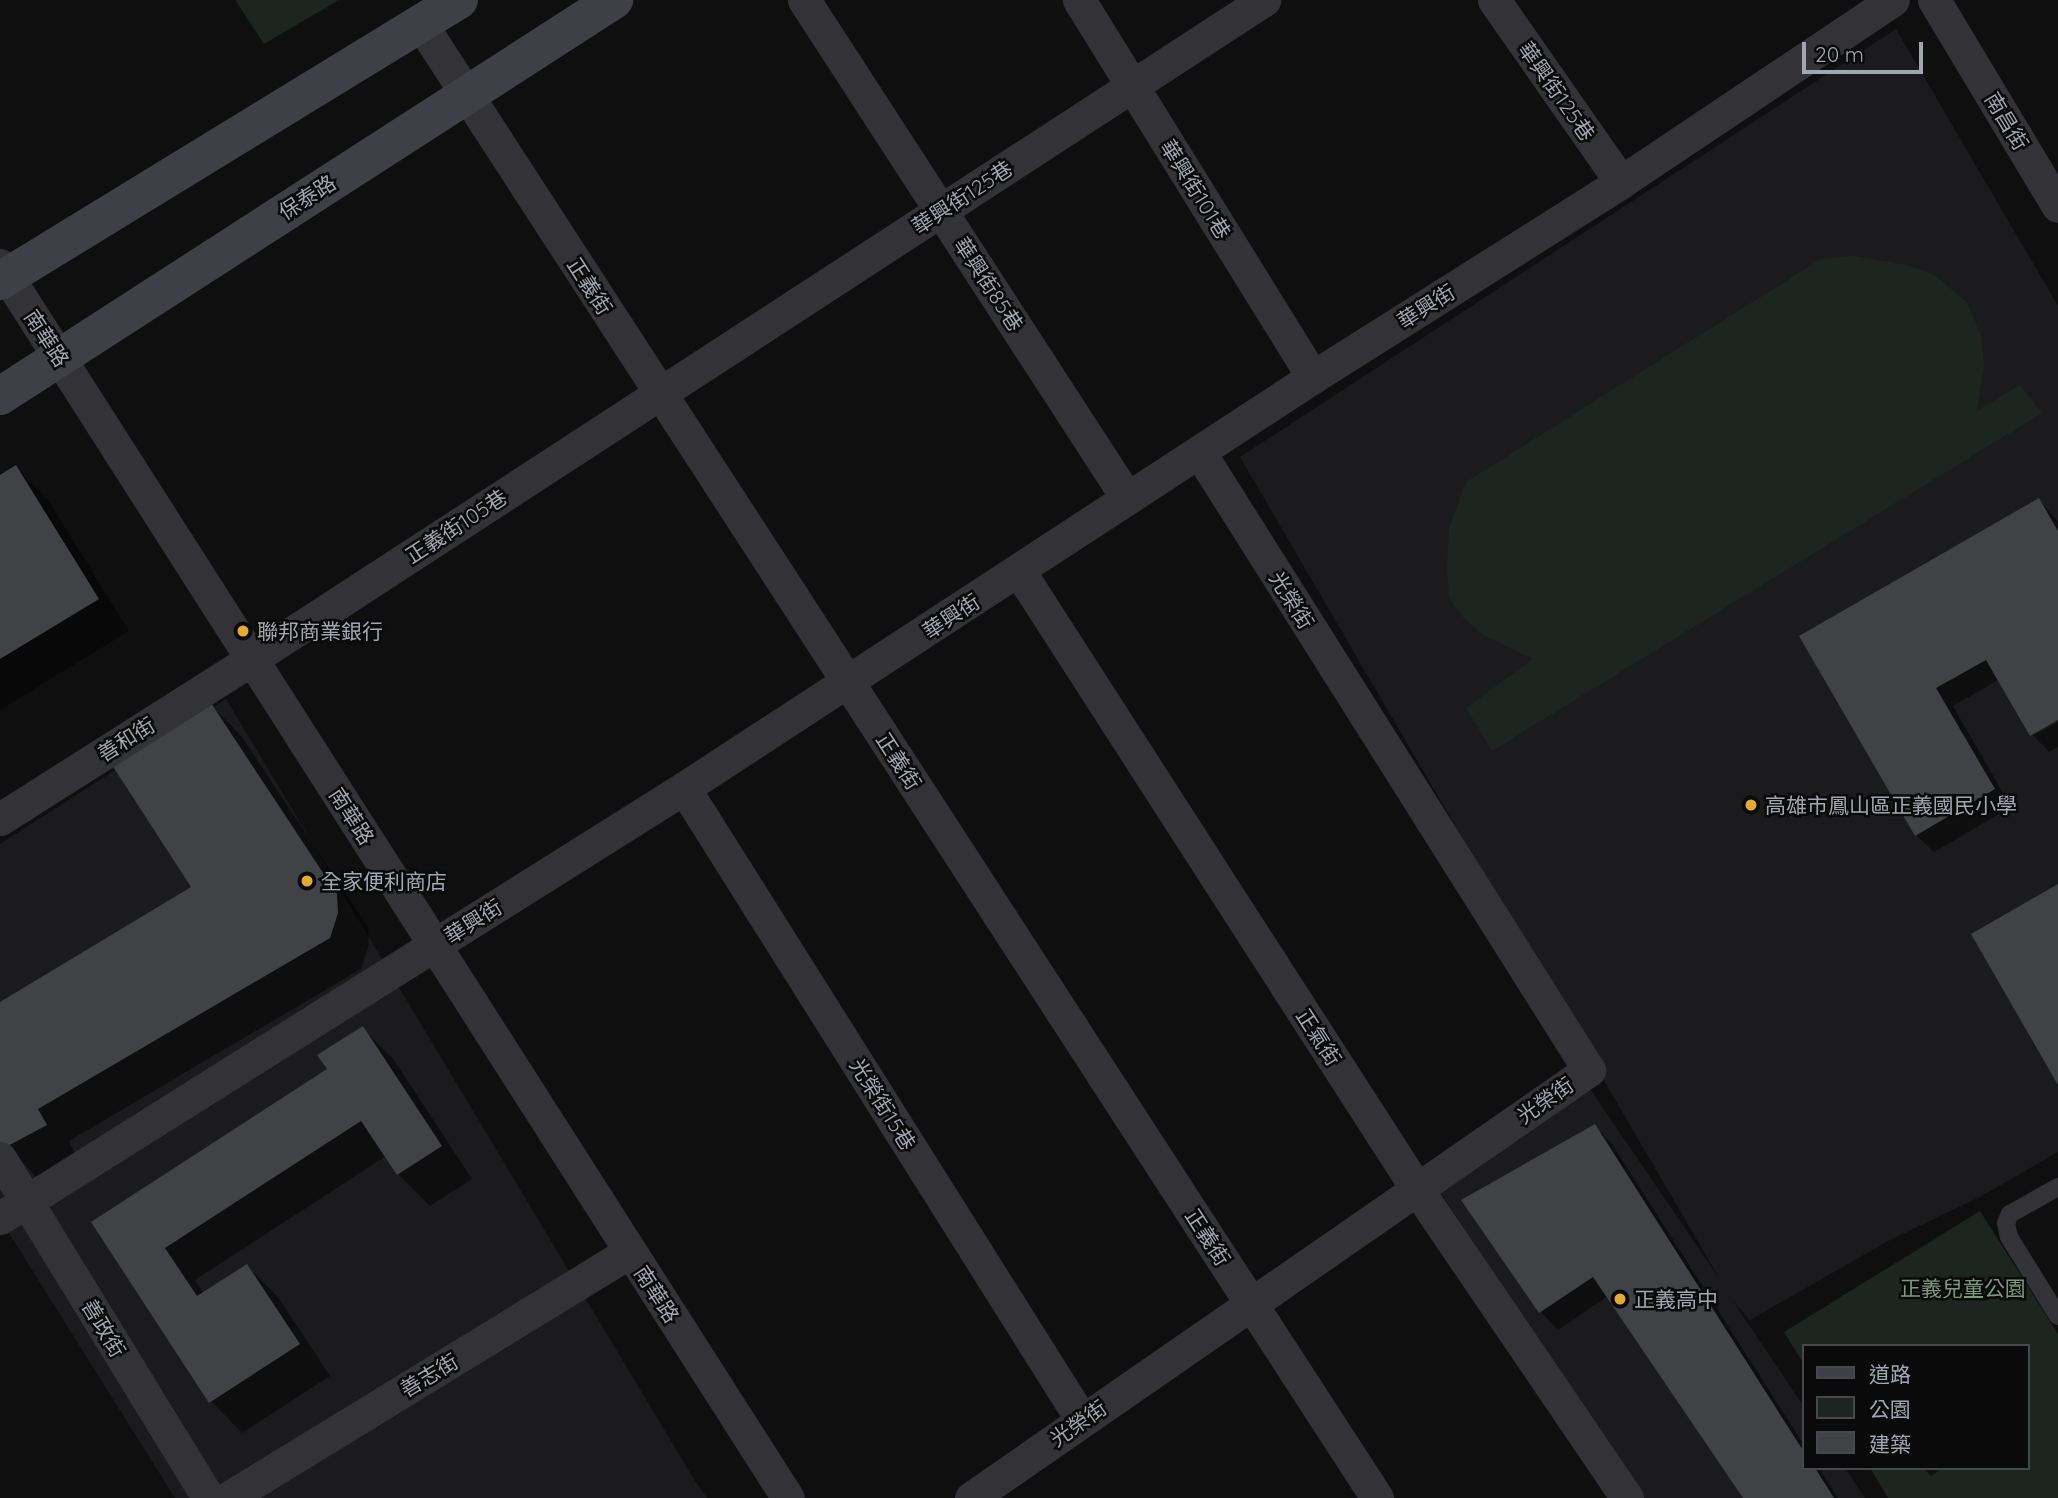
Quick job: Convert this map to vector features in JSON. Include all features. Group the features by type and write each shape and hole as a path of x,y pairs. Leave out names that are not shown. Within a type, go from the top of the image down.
{"street":[{"path":"2,274 459,0"},
{"name":"保泰路","path":"0,396 614,0"},
{"name":"華興街85巷","path":"804,0 1127,498"},
{"name":"華興街101巷","path":"1079,0 1313,377"},
{"name":"華興街125巷","path":"660,393 1264,0"},
{"name":"華興街125巷","path":"1494,0 1621,182"},
{"name":"華興街","path":"13,1210 684,788 1313,377 1621,182 1893,0"},
{"name":"南昌街","path":"1934,0 2058,206"},
{"name":"正義街","path":"421,24 1377,1498"},
{"name":"南華路","path":"2,274 59,357 788,1498"},
{"name":"正義街105巷","path":"252,659 660,393"},
{"name":"光榮街","path":"971,1498 1250,1302 1589,1070 1200,453"},
{"name":"正氣街","path":"1019,571 1417,1189 1628,1498"},
{"name":"善和街","path":"0,819 252,659"},
{"name":"光榮街15巷","path":"684,788 1082,1420"},
{"name":"善政街","path":"0,1158 13,1210 208,1498"},
{"name":"善志街","path":"228,1498 630,1252"}],"lane":[{"path":"2058,1187 2010,1214 2006,1223 2009,1237 2058,1316"}],"shaded area":[{"name":"高雄市鳳山區正義國民小學","path":"1896,29 2058,306 2058,1152 1980,1197 1890,1240 1750,1320 1733,1301 1802,1404 1802,1470 1846,1470 1865,1498 1638,1498 1439,1190 1590,1089 1721,1281 1240,457"},
{"path":"226,699 707,1498 175,1498 0,1219 0,844"}],"green space":[{"path":"235,0 339,0 264,44"},
{"path":"1854,256 1907,265 1934,275 1967,302 1981,336 1984,365 1977,411 2020,385 2042,413 1492,751 1466,708 1533,659 1483,635 1463,617 1449,598 1449,529 1466,482 1821,259"},
{"name":"正義兒童公園","path":"1980,1211 2058,1334 2058,1498 1888,1498 1871,1470 2030,1470 2030,1344 1802,1344 1802,1361 1784,1332"}],"building":[{"path":"16,465 99,599 0,659 0,475"},
{"path":"2039,498 2058,531 2058,720 2030,736 1986,660 1936,688 1995,789 1915,836 1799,636"},
{"path":"211,703 337,894 338,913 330,938 38,1109 47,1125 4,1148 0,1141 0,1002 191,887 112,765"},
{"path":"2058,884 2058,1085 1971,934"},
{"path":"363,1026 442,1146 397,1175 361,1121 165,1248 197,1296 247,1264 300,1344 209,1403 91,1222 327,1069 317,1055"},
{"path":"1595,1124 1802,1449 1802,1470 1816,1470 1834,1498 1743,1498 1593,1277 1539,1313 1461,1200"}],"place":[{"name":"聯邦商業銀行","path":"243,631"},
{"name":"高雄市鳳山區正義國民小學","path":"1751,805"},
{"name":"全家便利商店","path":"307,881"},
{"name":"正義高中","path":"1620,1299"}]}
